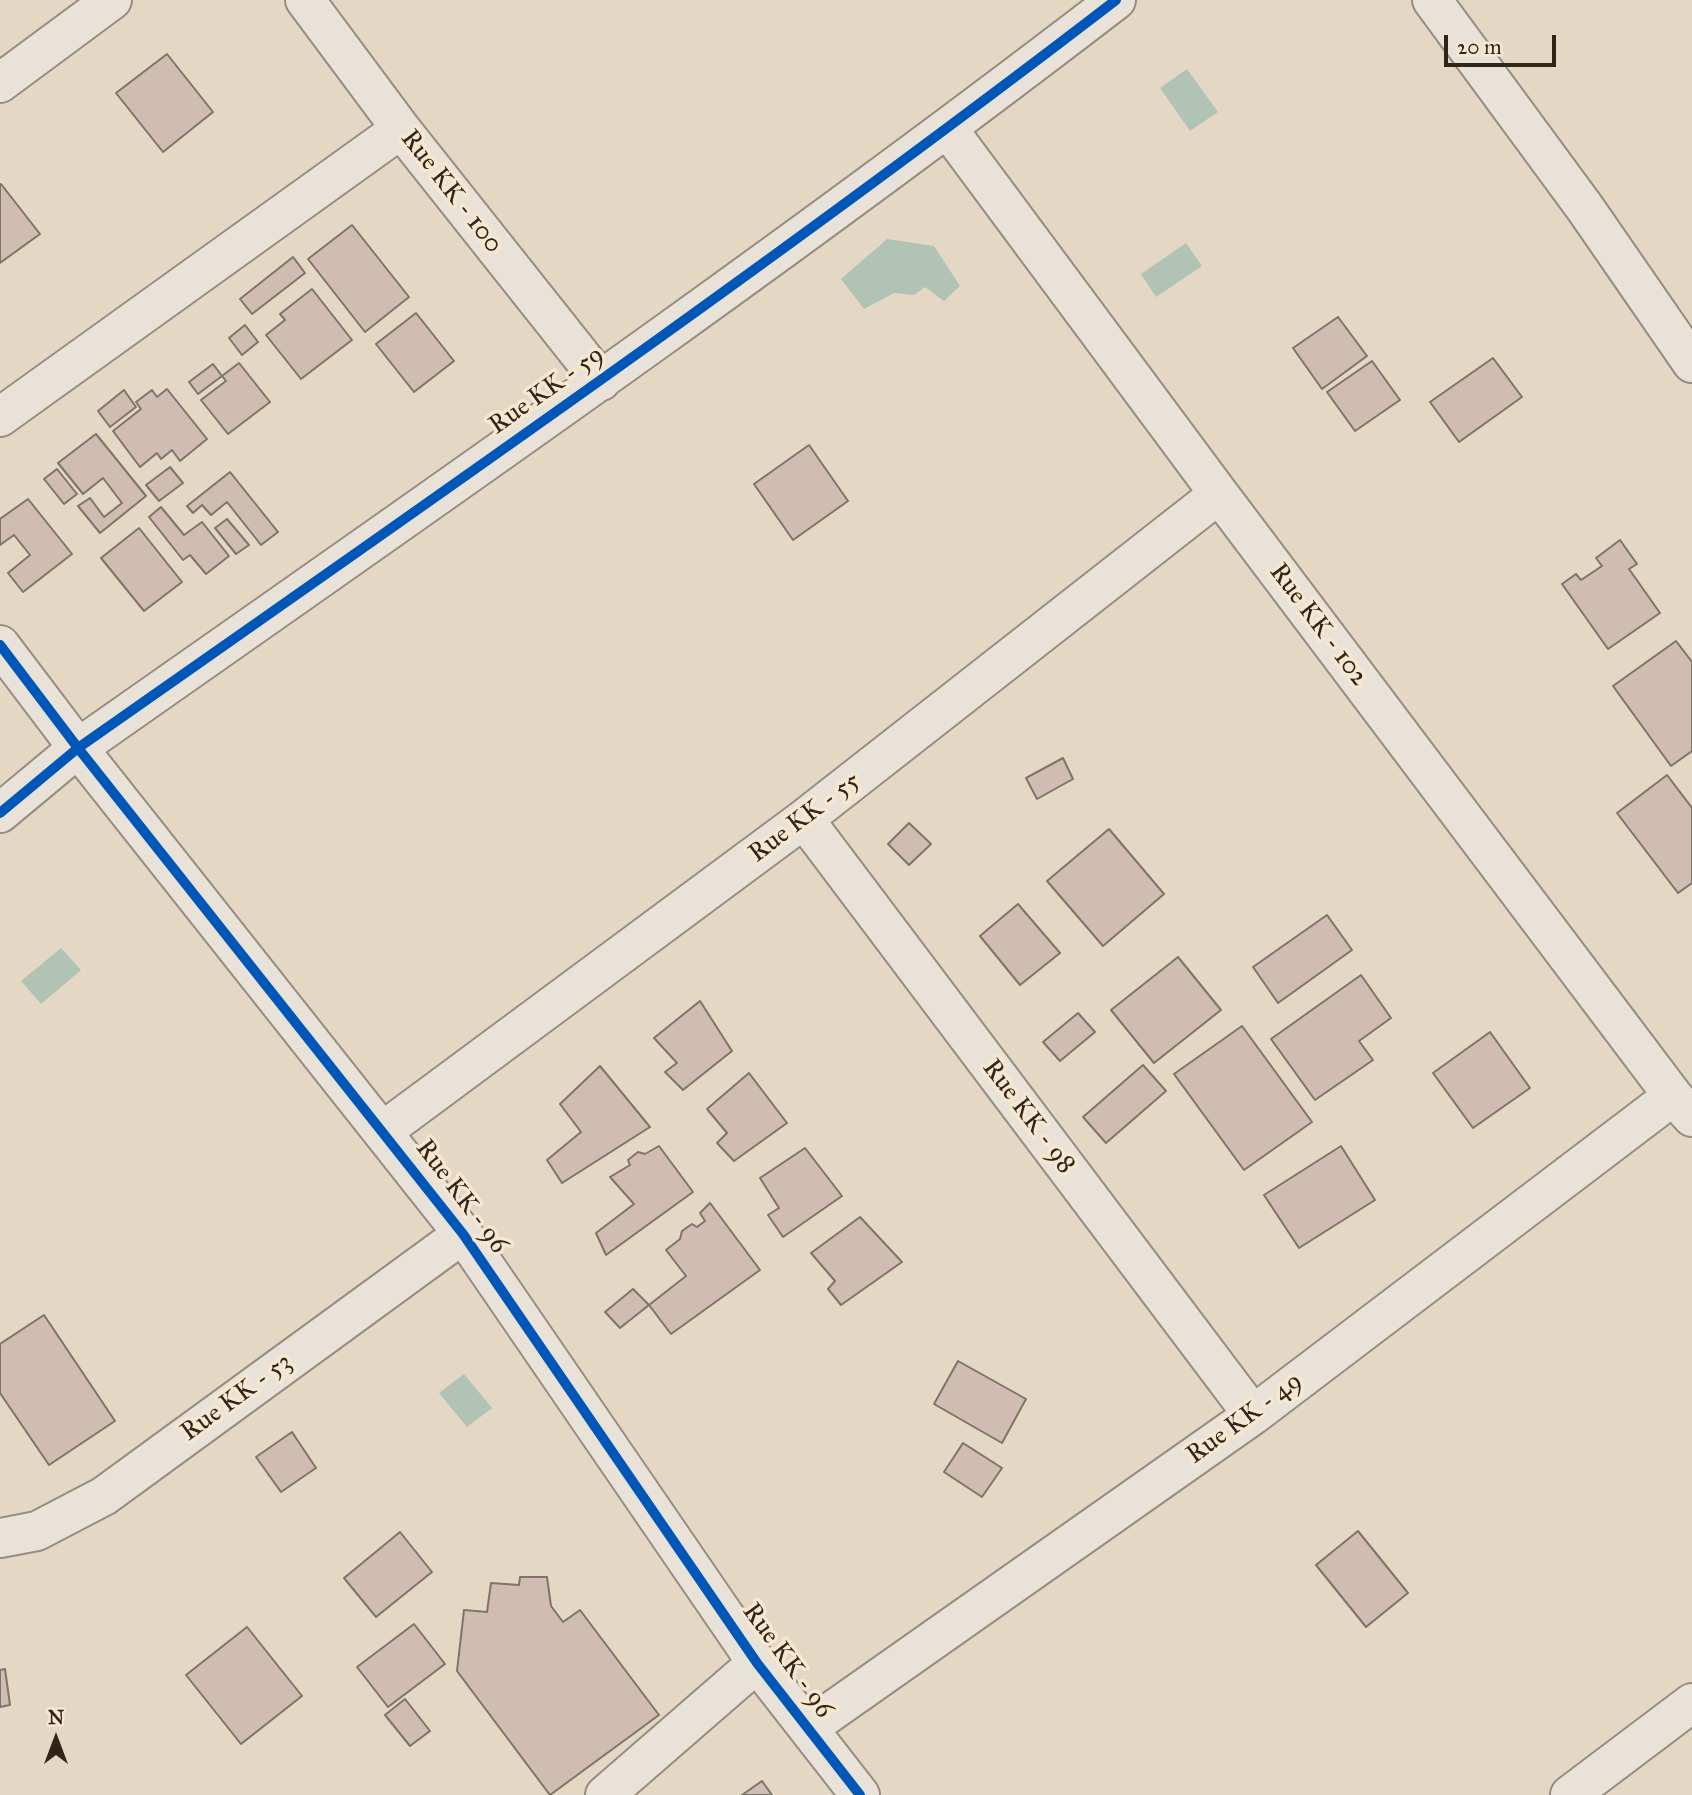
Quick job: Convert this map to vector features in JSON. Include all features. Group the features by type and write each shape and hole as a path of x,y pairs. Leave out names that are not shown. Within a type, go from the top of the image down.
{"street":[{"path":"0,83 112,0"},
{"name":"Rue KK - 100","path":"305,0 401,129 601,381"},
{"name":"Rue KK - 59","path":"0,813 78,748 601,381 948,129 1116,0"},
{"path":"1432,0 1585,208 1692,363"},
{"path":"0,417 401,129"},
{"name":"Rue KK - 102","path":"948,129 1219,494 1683,1106"},
{"name":"Rue KK - 55","path":"383,1131 804,819 1219,494"},
{"name":"Rue KK - 96","path":"0,645 78,748 463,1234 757,1663 860,1795"},
{"name":"Rue KK - 98","path":"804,819 1253,1415"},
{"name":"Rue KK - 49","path":"808,1728 1253,1415 1683,1106"},
{"name":"Rue KK - 53","path":"0,1538 37,1531 104,1496 463,1234"},
{"path":"606,1795 757,1663"},
{"path":"1570,1795 1692,1703"}],"shaded area":[{"path":"1187,69 1218,112 1190,131 1160,88"},
{"path":"887,239 934,246 960,286 944,301 925,287 914,295 894,293 864,309 841,279"},
{"path":"1186,243 1202,266 1156,297 1141,274"},
{"path":"61,948 81,970 41,1004 21,981"},
{"path":"464,1374 492,1408 467,1427 439,1393"}],"building":[{"path":"167,54 213,112 163,152 116,93"},
{"path":"0,185 40,234 0,263"},
{"path":"352,225 409,297 365,332 308,259"},
{"path":"293,257 305,273 252,314 240,299"},
{"path":"312,289 352,340 301,379 266,335 285,320 280,314"},
{"path":"416,313 454,361 414,392 376,344"},
{"path":"1338,317 1367,356 1322,389 1293,348"},
{"path":"245,325 258,342 242,355 229,338"},
{"path":"1493,358 1522,397 1459,442 1430,402"},
{"path":"1372,361 1400,400 1355,431 1327,392"},
{"path":"239,363 270,402 228,434 201,400 226,381 222,376"},
{"path":"213,364 222,376 198,394 189,382"},
{"path":"167,389 207,439 180,461 172,450 161,459 157,453 140,467 113,431 141,409 136,402 152,390 157,397"},
{"path":"124,390 136,407 110,427 98,411"},
{"path":"96,434 146,496 100,533 78,506 90,498 104,517 122,503 103,478 83,494 58,463"},
{"path":"809,445 848,501 793,540 754,484"},
{"path":"170,467 183,483 159,501 146,485"},
{"path":"57,469 77,494 64,504 44,479"},
{"path":"230,472 278,532 261,545 227,502 211,515 202,505 193,513 187,506"},
{"path":"28,499 72,554 23,592 8,573 30,555 14,535 0,545 0,519"},
{"path":"161,507 184,535 202,522 229,556 206,574 190,555 183,560 149,517"},
{"path":"227,519 249,545 236,554 215,528"},
{"path":"139,528 182,582 144,611 101,558"},
{"path":"1620,540 1637,564 1629,569 1660,613 1608,649 1562,584 1576,574 1581,580 1602,566 1596,558"},
{"path":"1676,641 1692,662 1692,751 1671,766 1613,686"},
{"path":"1063,758 1073,779 1037,799 1026,778"},
{"path":"1667,775 1692,808 1692,883 1678,893 1617,813"},
{"path":"909,823 931,844 909,865 888,844"},
{"path":"1109,829 1164,894 1103,946 1047,881"},
{"path":"1018,904 1060,953 1020,985 980,936"},
{"path":"1327,915 1352,950 1278,1003 1253,967"},
{"path":"1178,957 1221,1010 1154,1063 1111,1010"},
{"path":"1361,975 1391,1018 1359,1041 1373,1060 1315,1100 1271,1039"},
{"path":"700,1001 732,1051 683,1090 665,1072 677,1063 654,1038"},
{"path":"1078,1013 1095,1032 1060,1061 1043,1042"},
{"path":"1242,1026 1312,1122 1244,1170 1174,1074"},
{"path":"1490,1032 1530,1088 1473,1128 1433,1073"},
{"path":"1143,1065 1166,1091 1106,1143 1083,1117"},
{"path":"600,1066 650,1127 562,1183 547,1160 581,1132 560,1104"},
{"path":"749,1073 787,1123 734,1161 717,1143 727,1133 707,1109"},
{"path":"659,1146 693,1192 606,1255 596,1233 634,1204 610,1177 630,1165 628,1160 638,1152 645,1154"},
{"path":"1341,1146 1375,1200 1299,1248 1264,1195"},
{"path":"805,1148 842,1196 783,1237 768,1215 779,1208 760,1178"},
{"path":"710,1203 760,1270 671,1334 649,1305 686,1276 666,1250 680,1239 682,1231 692,1224 697,1227 705,1221 700,1213"},
{"path":"860,1217 902,1262 841,1305 828,1289 835,1281 811,1253"},
{"path":"633,1289 649,1305 620,1328 605,1312"},
{"path":"44,1315 115,1421 49,1465 0,1393 0,1344"},
{"path":"958,1361 1026,1399 1002,1443 934,1404"},
{"path":"292,1432 316,1468 281,1492 256,1457"},
{"path":"963,1443 1002,1468 982,1497 944,1472"},
{"path":"1358,1531 1408,1593 1366,1627 1316,1565"},
{"path":"400,1532 432,1572 376,1617 344,1578"},
{"path":"520,1577 547,1577 551,1606 563,1622 580,1610 659,1715 550,1795 457,1671 464,1610 487,1612 491,1583 519,1585"},
{"path":"414,1624 445,1664 388,1707 357,1667"},
{"path":"247,1627 302,1696 241,1744 186,1675"},
{"path":"5,1669 10,1705 0,1707 0,1670"},
{"path":"405,1699 430,1731 410,1746 385,1715"},
{"path":"762,1781 772,1795 742,1795"}],"cycle path":[{"path":"0,813 78,748 731,286 989,97 1116,0"},
{"path":"0,645 78,748 463,1234 757,1663 860,1795"}]}
